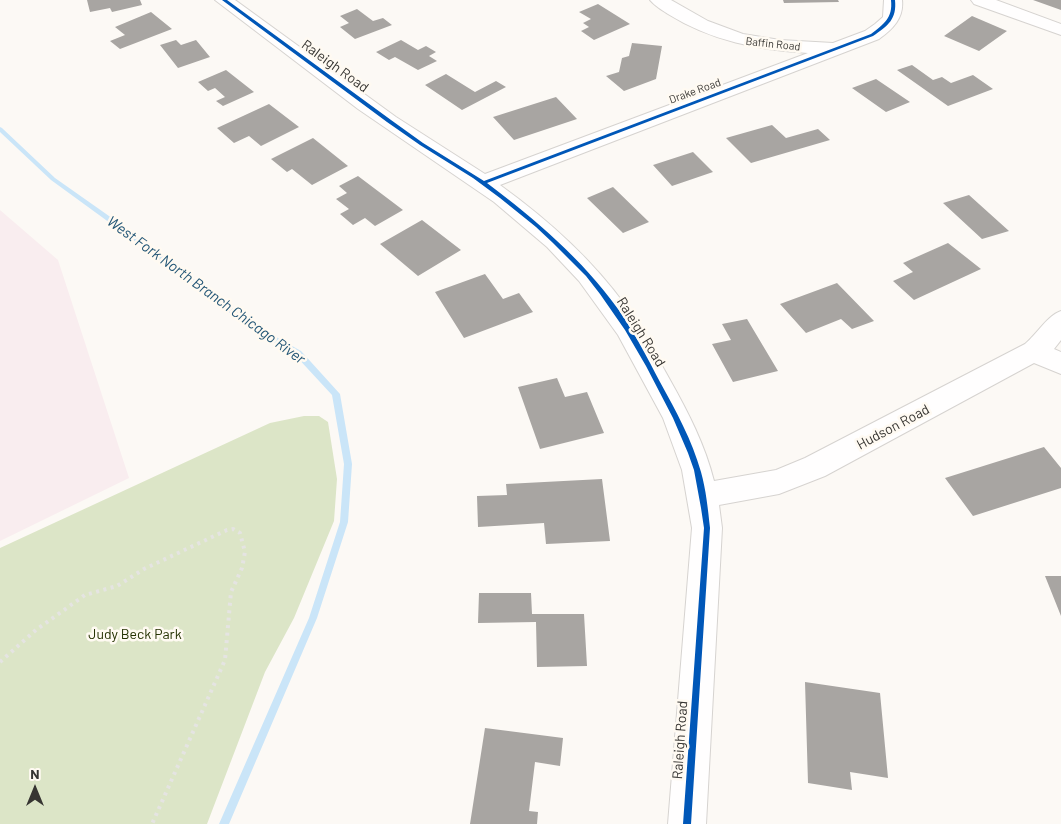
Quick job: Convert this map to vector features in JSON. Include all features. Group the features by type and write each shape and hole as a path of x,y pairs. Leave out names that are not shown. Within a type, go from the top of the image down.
{"street":[{"name":"Raleigh Road","path":"224,0 414,138 483,183 556,243 587,274 616,311 672,408 694,458 704,496 707,528 687,824"},
{"name":"Baffin Road","path":"659,0 690,20 739,40 755,50 762,62 762,77"},
{"name":"Drake Road","path":"483,183 872,35 892,18 895,7 894,0"},
{"path":"980,0 1061,30"},
{"name":"Baffin Road","path":"739,40 837,49"},
{"name":"Hudson Road","path":"704,496 780,482 815,467 1034,351 1048,339 1061,320"},
{"path":"1034,351 1061,364"}],"path":[{"path":"0,662 36,630 85,595 117,586 144,569 227,530 233,529 240,533 245,552 242,568 231,592 225,660 152,824"}],"shaded area":[{"path":"0,210 58,260 129,478 0,541"}],"green space":[{"name":"Judy Beck Park","path":"304,416 319,416 328,422 337,479 334,521 294,618 265,672 207,824 0,824 0,548 270,423"}],"building":[{"path":"87,0 140,0 142,5 112,12 110,8 90,12"},
{"path":"783,0 838,0 839,2 784,3"},
{"path":"1033,0 1061,0 1061,10"},
{"path":"598,4 630,24 594,40 581,31 589,27 583,23 591,19 579,12"},
{"path":"357,9 373,21 383,18 392,25 355,39 340,27 349,23 340,16"},
{"path":"151,12 172,29 120,49 110,41 125,35 115,27"},
{"path":"972,16 1007,31 979,51 944,36"},
{"path":"176,40 181,45 196,40 210,57 178,68 160,45"},
{"path":"401,40 418,50 426,46 436,52 429,56 437,61 418,70 395,57 389,60 376,52"},
{"path":"632,43 662,46 656,79 624,91 606,76 619,72 622,58 629,56"},
{"path":"912,65 933,80 942,77 951,83 973,75 993,89 948,106 897,70"},
{"path":"226,70 254,92 223,106 216,101 225,97 215,88 208,91 198,82"},
{"path":"446,74 475,92 496,81 506,87 462,110 425,85"},
{"path":"876,79 910,102 886,112 852,88"},
{"path":"556,97 577,119 514,140 493,117"},
{"path":"269,104 299,127 261,146 249,136 234,143 217,128"},
{"path":"772,125 786,138 818,129 830,140 751,163 726,138"},
{"path":"313,138 348,166 312,185 292,169 287,172 271,159"},
{"path":"693,152 713,172 672,186 653,165"},
{"path":"358,176 403,210 375,226 365,218 353,225 340,214 349,209 336,199 347,193 339,186"},
{"path":"613,187 649,222 623,233 587,198"},
{"path":"969,195 1009,231 982,239 943,203"},
{"path":"422,220 461,250 418,276 380,244"},
{"path":"948,243 981,269 914,300 893,281 913,272 903,263"},
{"path":"485,274 503,299 519,293 533,312 464,338 435,292"},
{"path":"837,283 874,321 852,329 841,319 806,333 780,304"},
{"path":"747,319 778,371 733,382 712,344 731,340 722,324"},
{"path":"557,378 565,397 587,392 604,433 540,449 518,387"},
{"path":"1044,447 1061,468 1061,488 973,516 945,478"},
{"path":"602,479 610,541 546,544 544,523 478,527 477,496 507,495 506,484"},
{"path":"1045,576 1061,576 1061,616"},
{"path":"479,593 531,593 532,614 584,614 587,666 537,667 536,622 478,623"},
{"path":"805,682 880,693 888,778 850,772 852,790 808,783"},
{"path":"485,728 563,738 560,766 535,762 529,811 538,812 537,824 470,824"}],"waterway":[{"name":"West Fork North Branch Chicago River","path":"0,129 53,179 134,237 253,327 298,353 336,394 348,464 344,522 313,618 224,824"}],"cycle path":[{"path":"224,0 389,121 475,177 538,226 572,258 602,293 616,311 638,347 668,401 684,436 697,470 705,508 707,528 687,824"},
{"path":"483,183 872,35 892,17 893,0"}]}
